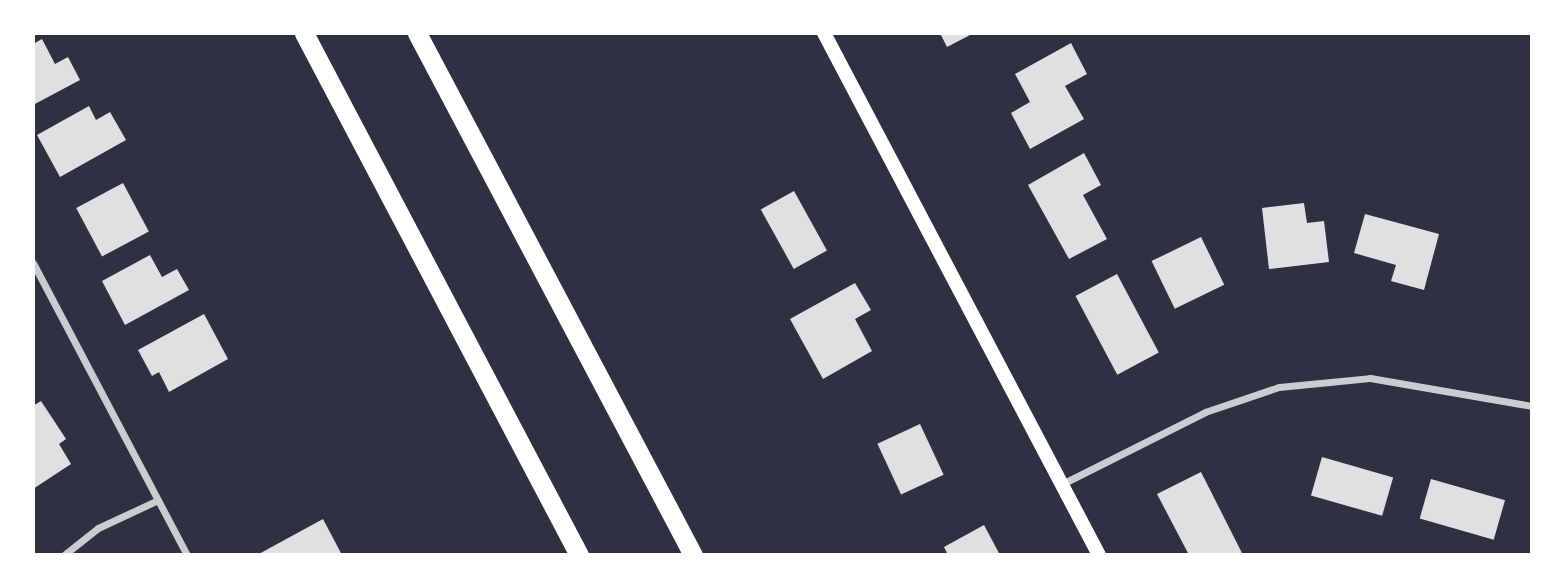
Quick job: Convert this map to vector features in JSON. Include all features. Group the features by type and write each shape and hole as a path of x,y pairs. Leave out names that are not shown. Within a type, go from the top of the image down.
{"highway":[{"path":"304,33 579,555"},
{"path":"417,33 692,555"}],"main road":[{"path":"824,33 1064,483 1098,555"}],"street":[{"path":"33,263 187,555"},
{"path":"1064,483 1205,412 1279,387 1370,378 1532,407"},
{"path":"64,555 98,528 158,500"}],"building":[{"path":"940,33 974,33 947,47"},
{"path":"42,39 55,64 68,57 80,80 33,105 33,44"},
{"path":"1071,43 1087,74 1065,86 1084,119 1030,149 1011,113 1030,102 1015,74"},
{"path":"89,106 96,120 110,112 126,140 60,177 37,135"},
{"path":"1084,153 1101,185 1083,195 1107,239 1069,259 1028,185"},
{"path":"123,183 149,232 102,256 76,208"},
{"path":"794,191 827,250 794,269 761,209"},
{"path":"1304,203 1307,223 1324,221 1329,262 1269,269 1262,208"},
{"path":"1365,214 1439,234 1424,290 1391,281 1396,265 1354,253"},
{"path":"1201,237 1224,285 1175,309 1152,261"},
{"path":"150,255 162,277 177,269 189,290 125,325 102,281"},
{"path":"1117,274 1159,353 1117,375 1076,296"},
{"path":"855,283 871,310 855,319 872,351 823,379 790,319"},
{"path":"204,314 228,359 169,392 159,372 152,376 138,350"},
{"path":"41,401 66,439 59,444 71,464 33,489 33,406"},
{"path":"920,424 944,475 901,495 877,444"},
{"path":"1322,457 1393,477 1382,516 1311,495"},
{"path":"1201,472 1243,555 1189,555 1157,494"},
{"path":"1431,479 1505,500 1494,540 1420,518"},
{"path":"323,519 342,555 257,555"},
{"path":"984,525 1000,555 948,555 944,547"}]}
